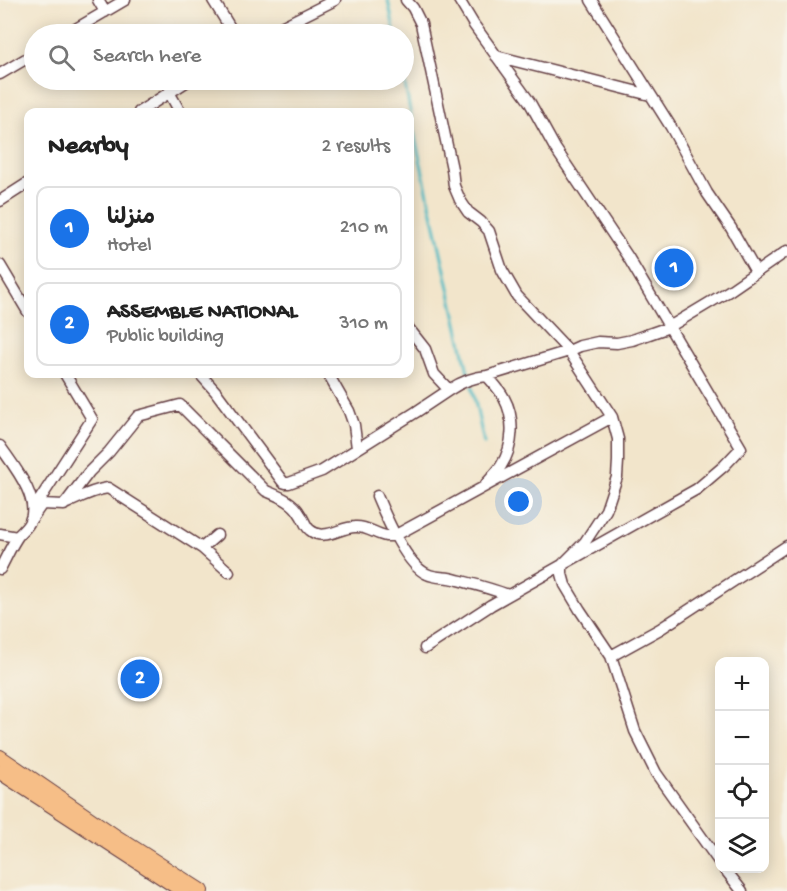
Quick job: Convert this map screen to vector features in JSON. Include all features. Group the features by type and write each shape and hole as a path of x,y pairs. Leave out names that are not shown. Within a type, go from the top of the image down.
{"main road":[{"path":"0,757 118,838 201,891"},
{"path":"0,772 183,891"}],"street":[{"path":"98,0 105,12"},
{"path":"84,24 125,0"},
{"path":"213,0 228,24"},
{"path":"287,24 336,0"},
{"path":"406,0 421,24 454,186 460,200 468,212 489,231 502,270 517,296 569,351 612,417 618,439 617,477 606,510 585,542 562,565 562,574 565,585 611,657 635,731 656,773 715,856"},
{"path":"425,648 508,595 697,489 724,466 741,447 628,257 555,148 529,101 474,25 459,0"},
{"path":"591,0 671,127 707,193 731,228 756,272"},
{"path":"496,56 650,95"},
{"path":"0,74 24,60"},
{"path":"145,108 172,90"},
{"path":"169,92 178,108"},
{"path":"0,201 24,186"},
{"path":"204,378 284,483 289,483 322,471 466,380 487,376 580,346 598,342 617,344 669,327 729,291 787,251"},
{"path":"0,265 24,305"},
{"path":"414,335 425,349 434,374 449,390"},
{"path":"482,489 501,466 507,454 512,425 504,396 487,376"},
{"path":"0,569 17,537 92,419 67,378"},
{"path":"330,378 349,411 354,425 357,448"},
{"path":"64,504 138,416 180,405 266,491 282,497 299,511 311,531 319,534 333,534 353,527 365,528 386,536 396,536 612,417"},
{"path":"0,446 21,477 31,497 31,517"},
{"path":"31,517 42,504 64,504 108,488 202,548 229,572"},
{"path":"377,496 405,553 428,575 453,578 508,595"},
{"path":"0,534 17,537"},
{"path":"202,548 217,535"},
{"path":"611,657 660,629 787,546"},
{"path":"728,873 742,891"}],"waterway":[{"path":"388,0 393,24"},
{"path":"406,90 410,108"},
{"path":"414,132 468,372"},
{"path":"472,387 484,443"}],"place":[{"name":"منزلنا","path":"674,268"},
{"name":"ASSEMBLE NATIONAL","path":"140,679"}]}
